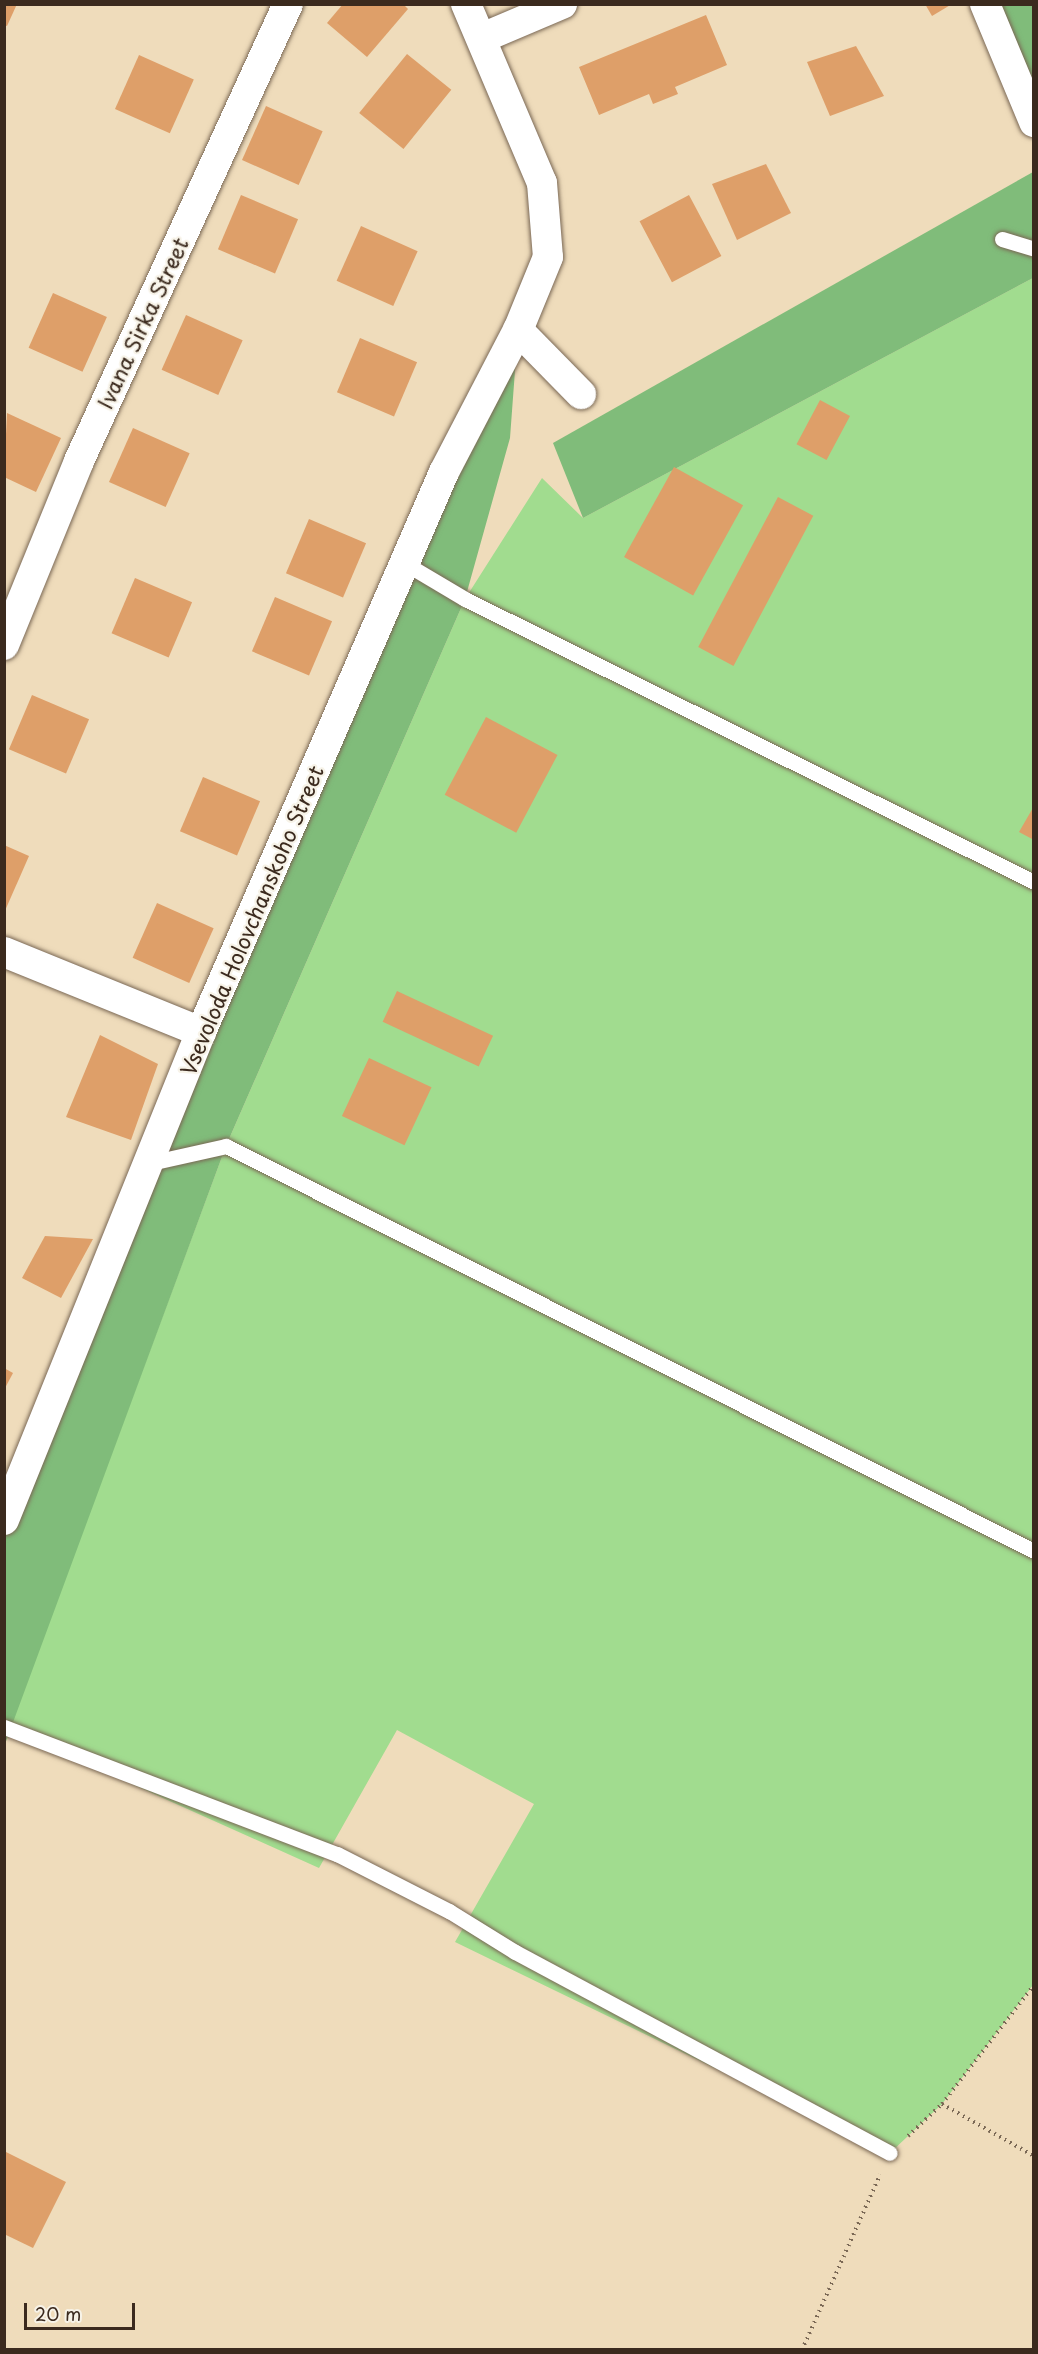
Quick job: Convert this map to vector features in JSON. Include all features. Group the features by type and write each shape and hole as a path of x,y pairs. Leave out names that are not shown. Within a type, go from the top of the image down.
{"street":[{"name":"Ivana Sirka Street","path":"4,645 79,461 288,4"},
{"name":"Vsevoloda Holovchanskoho Street","path":"4,1520 201,1032 444,472 518,330 548,257 542,183 466,4"},
{"path":"482,38 562,4"},
{"path":"986,4 1034,122"},
{"path":"518,330 582,394"},
{"path":"4,952 201,1032"}],"lane":[{"path":"1002,239 1034,249"},
{"path":"406,564 465,599 1034,882"},
{"path":"150,1163 226,1146 1034,1551"},
{"path":"4,1726 338,1854 449,1911 526,1957 890,2153"}],"path":[{"path":"942,2104 1034,2156"}],"green space":[{"path":"985,5 1033,5 1033,122"},
{"path":"1033,172 1033,278 583,518 553,443"},
{"path":"1033,278 1033,1985 942,2104 890,2153 455,1942 534,1804 397,1730 319,1868 9,1729 226,1146 465,599 542,478 583,518"},
{"path":"518,330 510,438 465,599 226,1146 5,1744 5,1520"}],"building":[{"path":"4,4 17,4 7,26 4,25"},
{"path":"343,4 403,4 408,9 367,57 327,23"},
{"path":"925,4 952,4 932,16"},
{"path":"706,15 727,65 675,87 678,94 653,104 649,94 599,115 579,67"},
{"path":"856,46 884,96 830,116 807,62"},
{"path":"407,54 451,90 403,149 359,113"},
{"path":"139,55 194,79 170,133 115,109"},
{"path":"266,106 323,131 299,185 242,160"},
{"path":"766,164 791,213 737,240 712,184"},
{"path":"241,195 298,219 275,274 218,249"},
{"path":"689,195 721,256 672,282 640,221"},
{"path":"361,226 418,251 393,306 337,281"},
{"path":"53,293 107,317 82,372 29,348"},
{"path":"186,315 243,340 218,395 162,370"},
{"path":"360,338 417,362 394,417 337,392"},
{"path":"820,400 850,416 827,460 797,444"},
{"path":"7,413 61,438 36,492 4,477"},
{"path":"133,428 190,453 166,507 109,482"},
{"path":"674,467 743,505 693,595 624,557"},
{"path":"778,497 813,516 734,666 698,647"},
{"path":"309,519 366,543 343,598 286,573"},
{"path":"135,578 192,602 169,657 112,633"},
{"path":"275,597 332,621 309,676 252,651"},
{"path":"32,695 89,719 66,774 9,749"},
{"path":"486,717 558,755 516,833 445,795"},
{"path":"203,777 260,801 237,856 180,831"},
{"path":"1034,806 1034,840 1019,832"},
{"path":"4,845 29,856 4,913"},
{"path":"157,903 214,928 189,983 133,958"},
{"path":"397,991 493,1036 479,1067 383,1022"},
{"path":"100,1035 158,1064 131,1140 66,1117"},
{"path":"369,1058 432,1087 404,1145 342,1116"},
{"path":"45,1236 93,1239 61,1298 22,1278"},
{"path":"4,1368 13,1373 4,1390"},
{"path":"6,2152 66,2182 33,2248 4,2234"}]}
